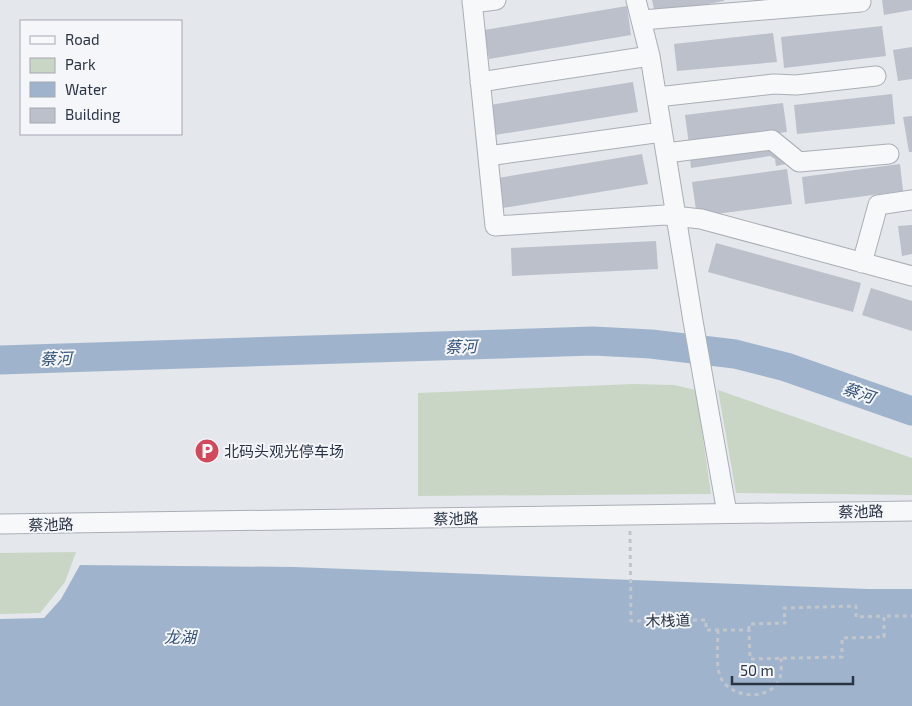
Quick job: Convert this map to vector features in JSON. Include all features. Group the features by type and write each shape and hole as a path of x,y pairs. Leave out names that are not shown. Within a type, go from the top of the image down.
{"street":[{"path":"496,0 472,2 495,226 665,215 676,216 701,219 912,276"},
{"path":"636,0 650,56 693,321 727,513"},
{"path":"642,20 861,2"},
{"path":"480,82 650,56"},
{"path":"657,97 774,84 796,85 876,76"},
{"path":"488,156 662,132"},
{"path":"666,153 772,140 799,162 889,154"},
{"path":"862,263 878,205 912,200"},
{"name":"蔡池路","path":"0,524 912,511"}],"path":[{"name":"木栈道","path":"630,515 631,621 706,620 706,630 718,630"},
{"path":"884,616 884,637 842,638 842,657 750,659 749,624 785,623 784,608 856,606 856,617 884,616 912,616"},
{"path":"750,630 718,630 718,668 720,679 729,688 742,694 760,694 774,688 781,677 781,658"}],"green space":[{"path":"633,384 674,385 696,390 711,494 418,496 418,393"},
{"path":"718,390 912,458 912,495 736,493"},
{"path":"76,552 65,582 40,613 0,614 0,553"}],"water":[{"name":"龙湖","path":"80,565 295,567 868,589 912,589 912,706 0,706 0,619 44,618 61,599"}],"building":[{"path":"652,0 724,0 724,1 655,14"},
{"path":"882,0 912,0 912,10 884,15"},
{"path":"627,6 631,35 489,59 484,30"},
{"path":"882,26 886,56 784,68 781,37"},
{"path":"773,33 777,62 677,71 674,44"},
{"path":"912,47 912,79 898,81 893,50"},
{"path":"633,82 638,112 495,135 490,105"},
{"path":"892,94 895,124 797,134 794,105"},
{"path":"783,103 787,132 689,145 685,115"},
{"path":"912,116 912,152 909,152 903,117"},
{"path":"768,145 785,157 786,164 776,166 775,159 770,156 691,168 690,158"},
{"path":"642,154 648,184 503,208 498,178"},
{"path":"900,164 903,191 805,204 802,177"},
{"path":"787,169 792,204 708,215 696,210 692,182"},
{"path":"912,225 912,254 902,256 898,226"},
{"path":"656,241 658,269 512,276 511,248"},
{"path":"716,243 861,283 853,312 708,272"},
{"path":"871,288 912,301 912,331 862,315"}],"waterway":[{"name":"蔡河","path":"0,360 593,341 651,344 735,354 786,367 912,411"}],"place":[{"name":"北码头观光停车场","path":"207,451"}]}
